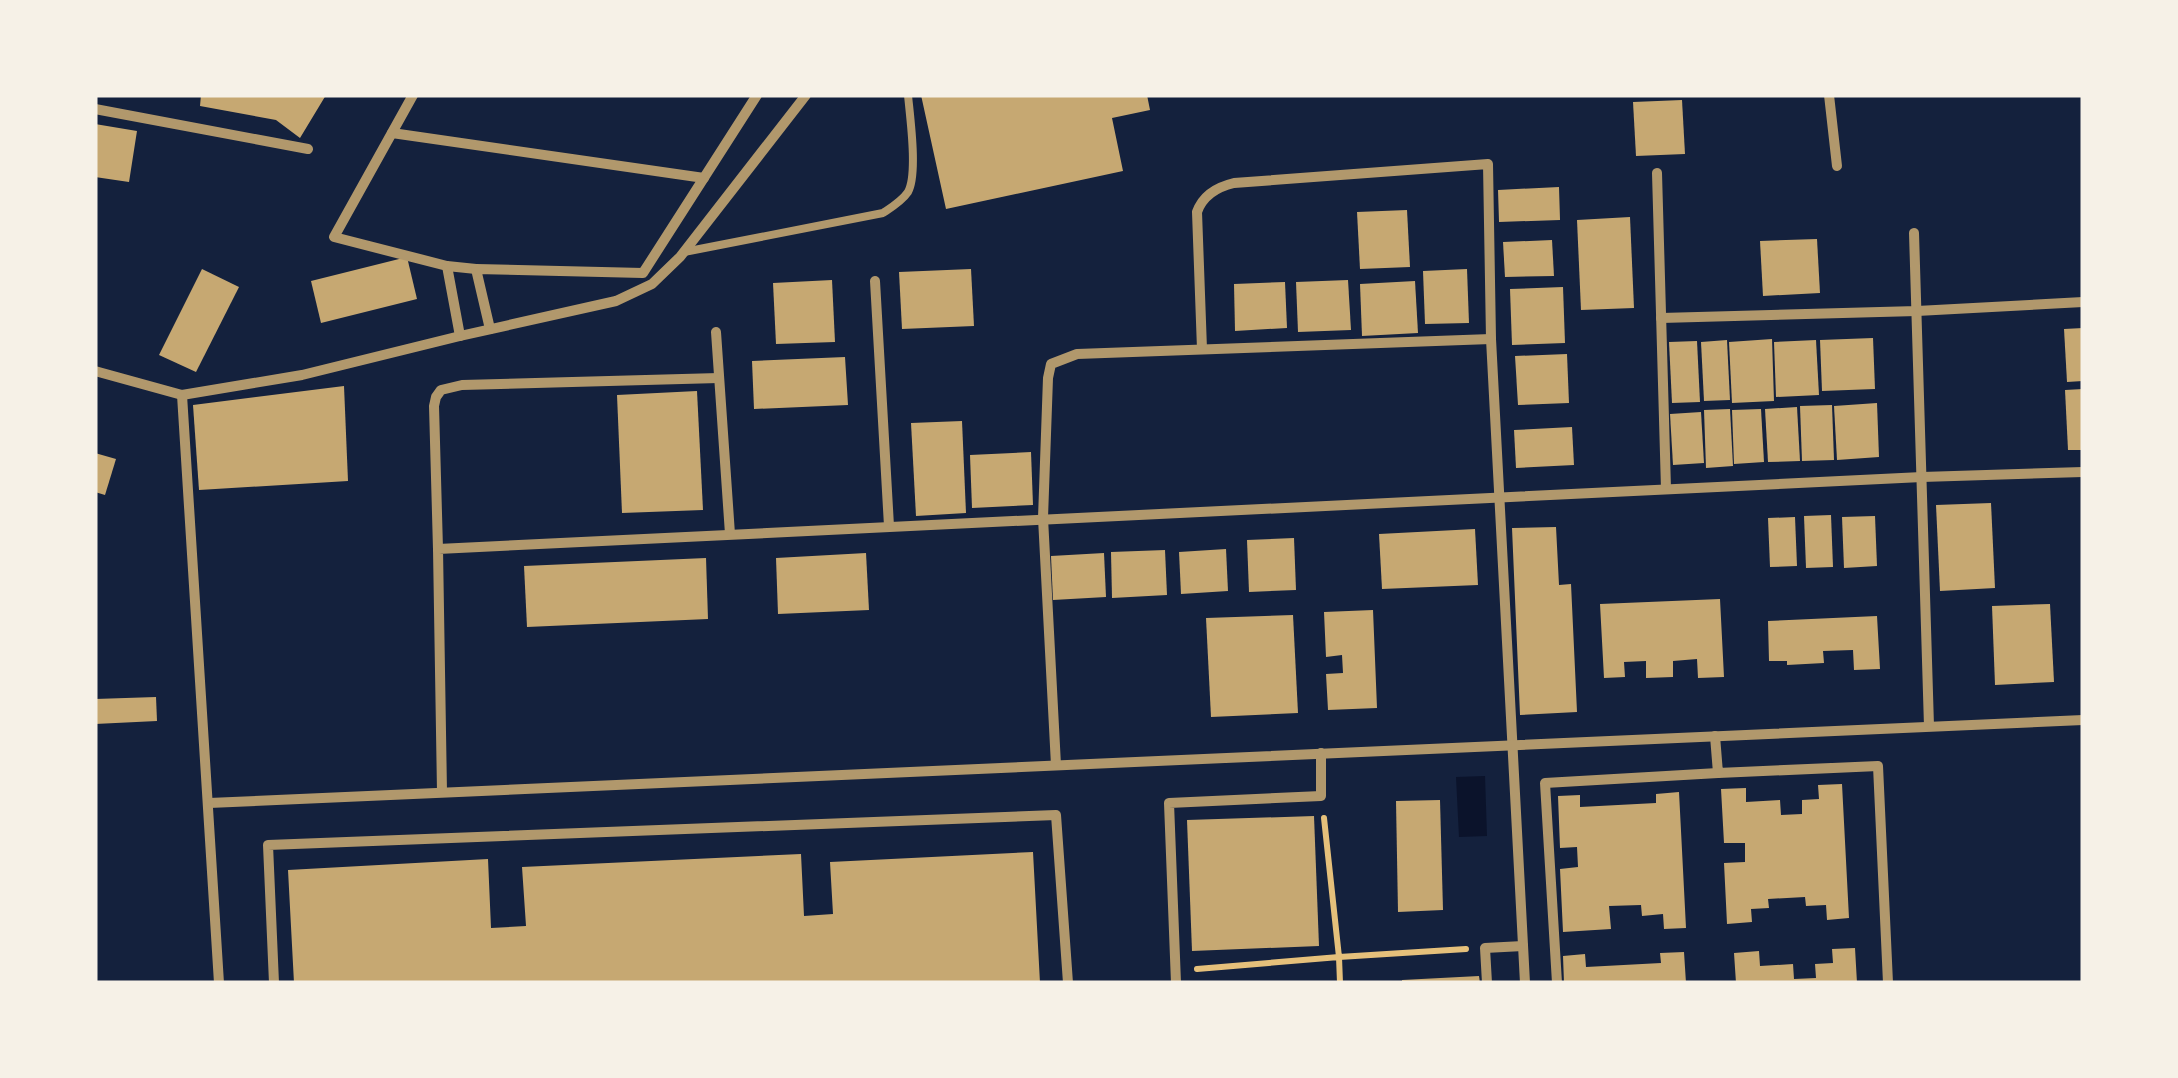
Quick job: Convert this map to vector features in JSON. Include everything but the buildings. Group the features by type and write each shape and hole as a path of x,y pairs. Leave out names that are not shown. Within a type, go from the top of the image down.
{"street":[{"path":"413,95 334,237 447,266 643,273 758,95"},
{"path":"95,371 182,395 302,375 616,301 652,284 684,252 806,95"},
{"path":"1828,95 1837,166"},
{"path":"95,109 308,149"},
{"path":"392,133 704,178"},
{"path":"1202,349 1197,212 1210,193 1234,183 1488,164 1490,339 1525,983"},
{"path":"1658,172 1666,489"},
{"path":"1914,233 1930,726"},
{"path":"447,266 460,336"},
{"path":"476,269 490,329"},
{"path":"875,281 889,526"},
{"path":"1662,318 2083,302"},
{"path":"716,332 730,534"},
{"path":"1056,766 1043,518 1051,364 1077,354 1490,339"},
{"path":"442,792 436,397 441,390 462,385 718,378"},
{"path":"182,395 219,983"},
{"path":"438,549 2083,472"},
{"path":"209,803 2083,720"},
{"path":"1715,736 1718,773"},
{"path":"1176,977 1169,803 1322,796 1321,754"},
{"path":"1558,983 1545,783 1878,766 1888,983"},
{"path":"274,983 268,844 1056,815 1068,983"},
{"path":"1487,983 1485,948 1523,946"}],"lane":[{"path":"684,252 883,213 896,205 913,178 908,95"}],"path":[{"path":"1322,796 1340,983"},
{"path":"1176,977 1339,957 1485,948"}],"water":[{"path":"1485,776 1487,836 1459,837 1456,777"}]}
